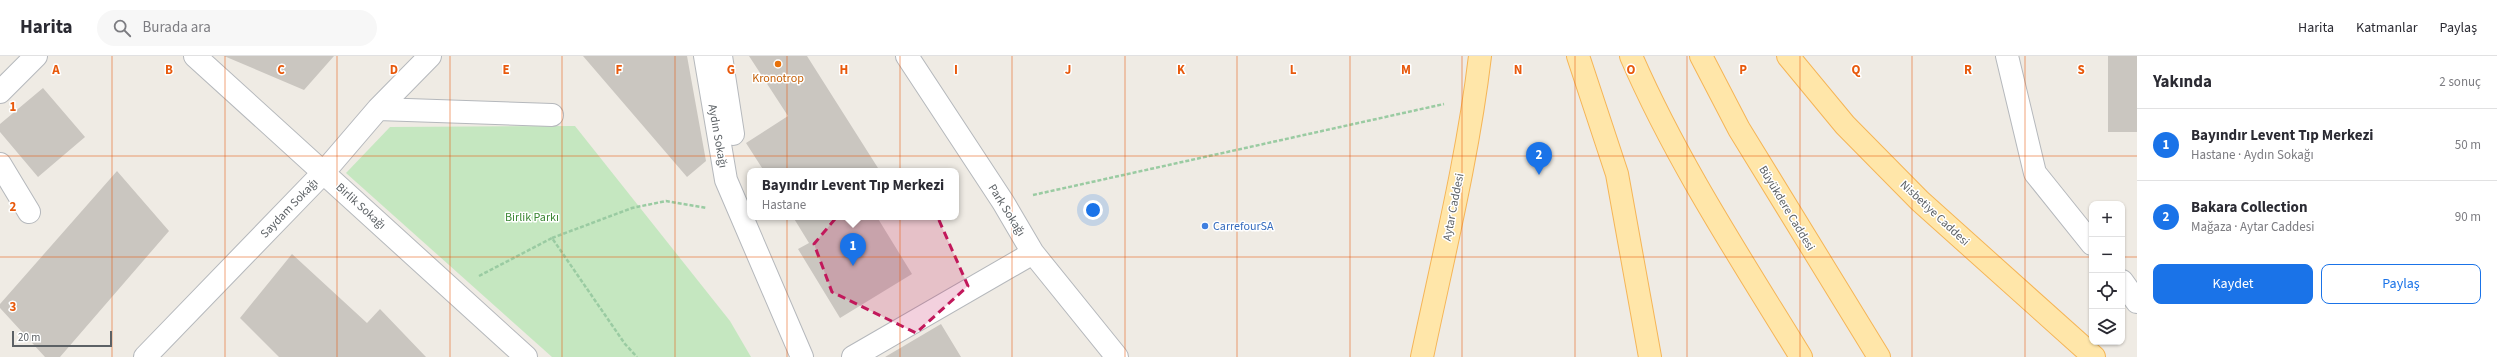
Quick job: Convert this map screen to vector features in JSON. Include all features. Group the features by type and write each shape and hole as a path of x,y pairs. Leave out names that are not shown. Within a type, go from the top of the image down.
{"main road":[{"name":"Aytar Caddesi","path":"1422,357 1475,97 1480,56"},
{"path":"1578,56 1617,174 1650,357"},
{"path":"1631,56 1648,95 1686,167 1798,355"},
{"name":"Büyükdere Caddesi","path":"1701,56 1739,129 1879,357"},
{"name":"Nisbetiye Caddesi","path":"1788,56 1845,125 1920,201 2094,357"}],"street":[{"path":"0,92 36,56"},
{"name":"Birlik Sokağı","path":"195,56 526,357"},
{"name":"Saydam Sokağı","path":"145,357 324,172 378,109 430,56"},
{"name":"Aydın Sokağı","path":"705,56 726,180 802,357"},
{"name":"Aydın Sokağı","path":"721,56 740,176 740,215"},
{"name":"Park Sokağı","path":"907,56 1003,202 1033,253 1117,357"},
{"path":"2006,56 2035,173 2089,240"},
{"path":"378,109 552,115"},
{"path":"0,164 29,212"},
{"path":"853,357 1033,253"}],"path":[{"path":"1003,202 1475,97"},
{"path":"456,293 469,282 552,238 632,208 666,200 740,215"},
{"path":"552,238 625,344 637,357"}],"highlighted area":[{"path":"861,188 931,202 968,286 916,333 832,292 814,244"}],"green space":[{"name":"Birlik Parkı","path":"575,126 730,321 751,357 552,357 346,173 390,127"}],"building":[{"path":"224,56 334,56 304,90"},
{"path":"583,56 687,56 706,161 687,177"},
{"path":"749,56 807,56 878,168 762,168 746,143 788,116"},
{"path":"2108,56 2137,56 2137,132 2108,132"},
{"path":"43,88 85,137 38,177 0,132 0,124"},
{"path":"117,171 169,231 60,357 45,357 0,308 0,304"},
{"path":"795,220 879,220 912,274 840,318 798,249 809,243"},
{"path":"292,254 367,323 380,309 426,357 279,357 240,318"},
{"path":"941,324 961,357 885,357"}],"place":[{"name":"Kronotrop","path":"778,64"},
{"name":"Bakara Collection","path":"1539,175"},
{"name":"CarrefourSA","path":"1205,226"},
{"name":"Bayındır Levent Tıp Merkezi","path":"853,266"}]}
